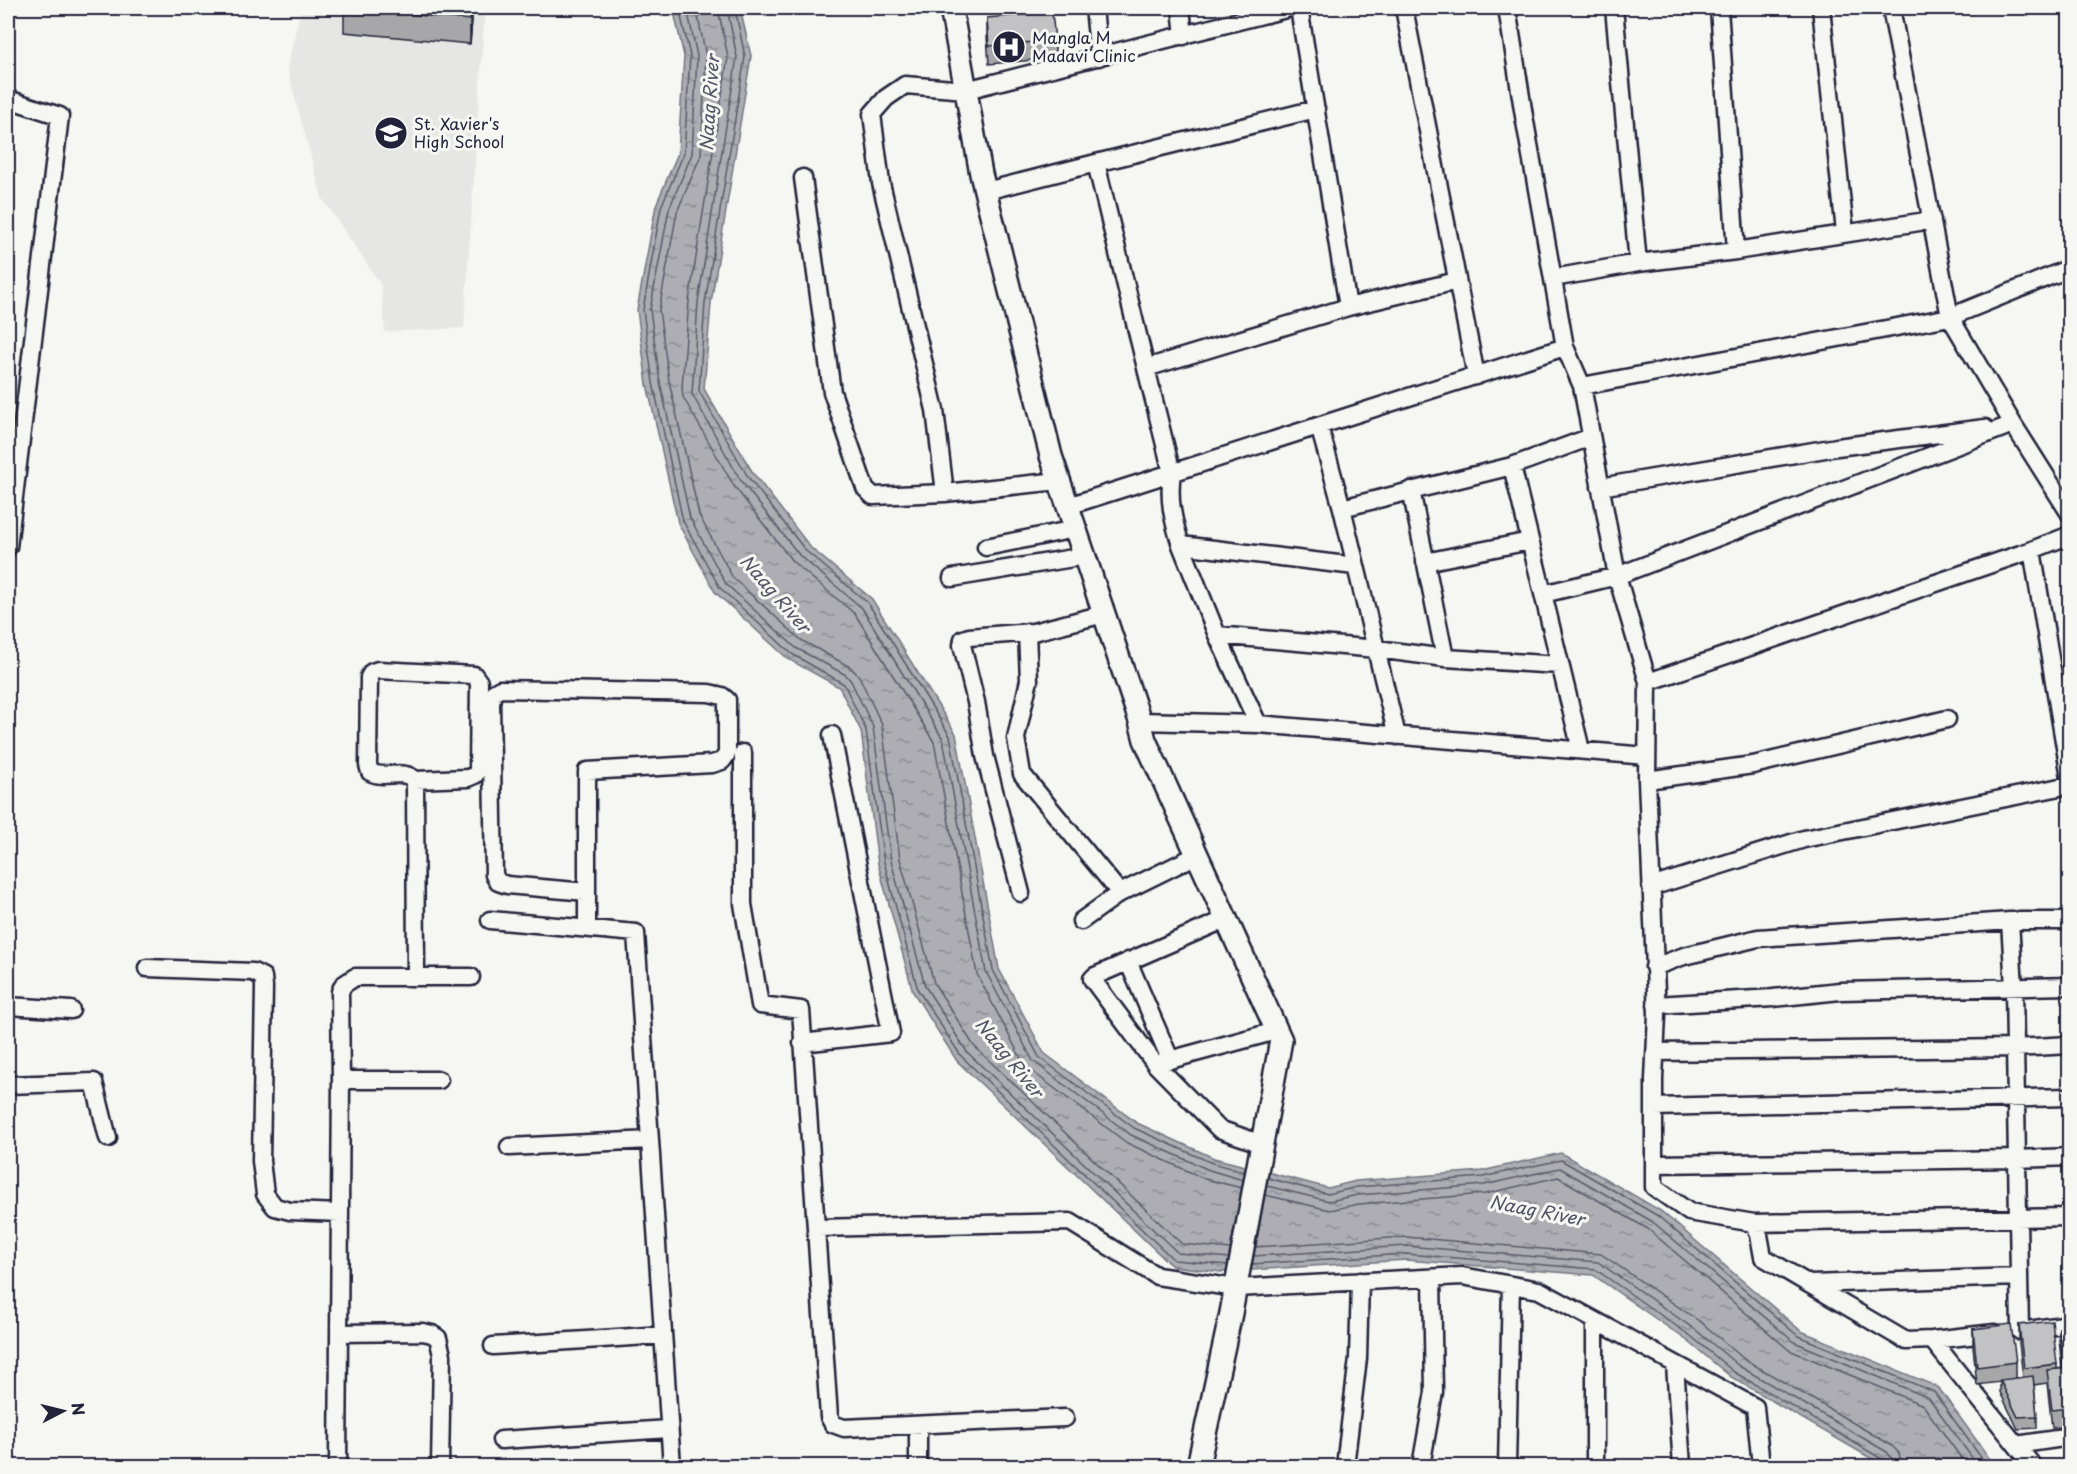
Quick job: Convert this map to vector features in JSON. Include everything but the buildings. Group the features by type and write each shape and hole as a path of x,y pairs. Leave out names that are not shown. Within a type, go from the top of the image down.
{"street":[{"path":"951,8 986,191 1051,456 1145,740 1281,1040 1236,1288 1198,1467"},
{"path":"1094,8 1099,57"},
{"path":"1181,8 1184,36"},
{"path":"945,493 935,410 881,183 872,114 886,98 905,85 966,90 1290,8"},
{"path":"1299,8 1348,307"},
{"path":"1404,8 1476,376"},
{"path":"1507,8 1565,347 1582,386 1617,576 1648,682 1647,780 1656,1005 1654,1187 1689,1212 1754,1223 2070,1217"},
{"path":"1614,8 1638,263"},
{"path":"1719,8 1736,251"},
{"path":"1821,8 1845,232"},
{"path":"1891,8 1950,317 2013,424 2070,514"},
{"path":"8,99 60,116 8,548"},
{"path":"986,191 1316,109"},
{"path":"1096,163 1172,473 1169,488 1171,515 1217,635 1258,724"},
{"path":"803,178 832,392 865,488 873,496 945,493 1059,481"},
{"path":"1553,278 1638,263 1736,251 1932,220"},
{"path":"1582,386 1950,317 2070,268"},
{"path":"1146,368 1348,307 1457,280"},
{"path":"1068,507 1565,347"},
{"path":"1600,487 1837,447 2013,424"},
{"path":"1543,594 1617,576 2013,424"},
{"path":"1319,426 1342,508 1397,736"},
{"path":"1342,508 1512,466 1591,437"},
{"path":"1512,466 1581,750"},
{"path":"1411,490 1445,658"},
{"path":"986,547 1075,529"},
{"path":"1648,682 2070,535"},
{"path":"1425,562 1530,541"},
{"path":"1181,545 1355,566"},
{"path":"2032,550 2070,777"},
{"path":"952,578 1085,556"},
{"path":"1021,893 985,756 976,702 962,645 963,639 1027,633 1104,614"},
{"path":"1027,633 1029,680 1016,738 1022,774 1120,893"},
{"path":"1217,635 1377,649 1445,658 1560,665"},
{"path":"415,780 468,778 478,771 479,682 474,675 378,670 372,672 369,677 368,765 370,772 375,775 405,774 415,780 416,976"},
{"path":"587,892 507,885 498,882 494,875 491,703 493,693 500,689 709,693 722,696 727,700 727,754 722,761 712,764 587,771 587,892 587,928"},
{"path":"1647,780 1753,765 1947,719"},
{"path":"1140,721 1258,724 1647,756"},
{"path":"802,1043 891,1033 832,735"},
{"path":"743,753 742,904 760,1005 801,1010 818,1228 829,1417 833,1424 844,1428 1065,1418"},
{"path":"1651,887 1804,839 2070,785"},
{"path":"1081,921 1120,893 1197,855"},
{"path":"1226,919 1092,979 1219,1129 1261,1148"},
{"path":"490,920 636,933 672,1467"},
{"path":"1654,967 1684,956 1758,938 2010,921 2070,921"},
{"path":"2010,921 2014,988 2019,1331"},
{"path":"1128,961 1163,1061"},
{"path":"147,968 253,972 262,977 264,987 261,1161 265,1194 275,1207 290,1211 340,1214"},
{"path":"338,1467 340,992 343,985 355,977 471,977"},
{"path":"1656,1005 1773,998 1840,991 2070,986"},
{"path":"8,1006 71,1010"},
{"path":"1163,1061 1276,1030"},
{"path":"1655,1052 2015,1048 2070,1045"},
{"path":"341,1080 439,1080"},
{"path":"8,1085 94,1082 108,1138"},
{"path":"1654,1107 2070,1097"},
{"path":"509,1147 650,1140"},
{"path":"1654,1164 2017,1159 2070,1156"},
{"path":"818,1228 1070,1222 1157,1276 1236,1288 1462,1276 1539,1290 1755,1407 1761,1467"},
{"path":"1754,1223 1763,1257 1906,1341 2070,1324"},
{"path":"1810,1284 2019,1277"},
{"path":"1421,1467 1434,1392 1432,1278"},
{"path":"1345,1467 1358,1358 1360,1281"},
{"path":"1507,1467 1511,1285"},
{"path":"1595,1321 1595,1467"},
{"path":"339,1333 423,1332 438,1338 442,1356 440,1467"},
{"path":"493,1346 663,1335"},
{"path":"1932,1340 2033,1467"},
{"path":"1675,1365 1682,1467"},
{"path":"918,1425 918,1467"},
{"path":"501,1440 669,1429"},
{"path":"2016,1444 2070,1437"}],"shaded area":[{"name":"St. Xavier's High School","path":"301,8 485,8 464,328 385,332 381,285 322,198 287,68"}],"water":[{"name":"Naag River","path":"673,8 740,8 751,56 711,303 704,389 753,473 811,548 872,599 956,734 999,969 1044,1053 1137,1123 1214,1158 1328,1188 1356,1181 1482,1171 1561,1153 1661,1211 1801,1331 1938,1387 1995,1466 1884,1466 1731,1377 1689,1342 1593,1275 1406,1260 1221,1272 1172,1266 957,1061 913,992 878,864 861,731 839,687 788,659 715,592 678,523 647,384 637,310 656,205 678,153 684,56"}],"place":[{"name":"Mangla M Madavi Clinic","path":"1009,47"},
{"name":"St. Xavier's High School","path":"391,133"}]}
